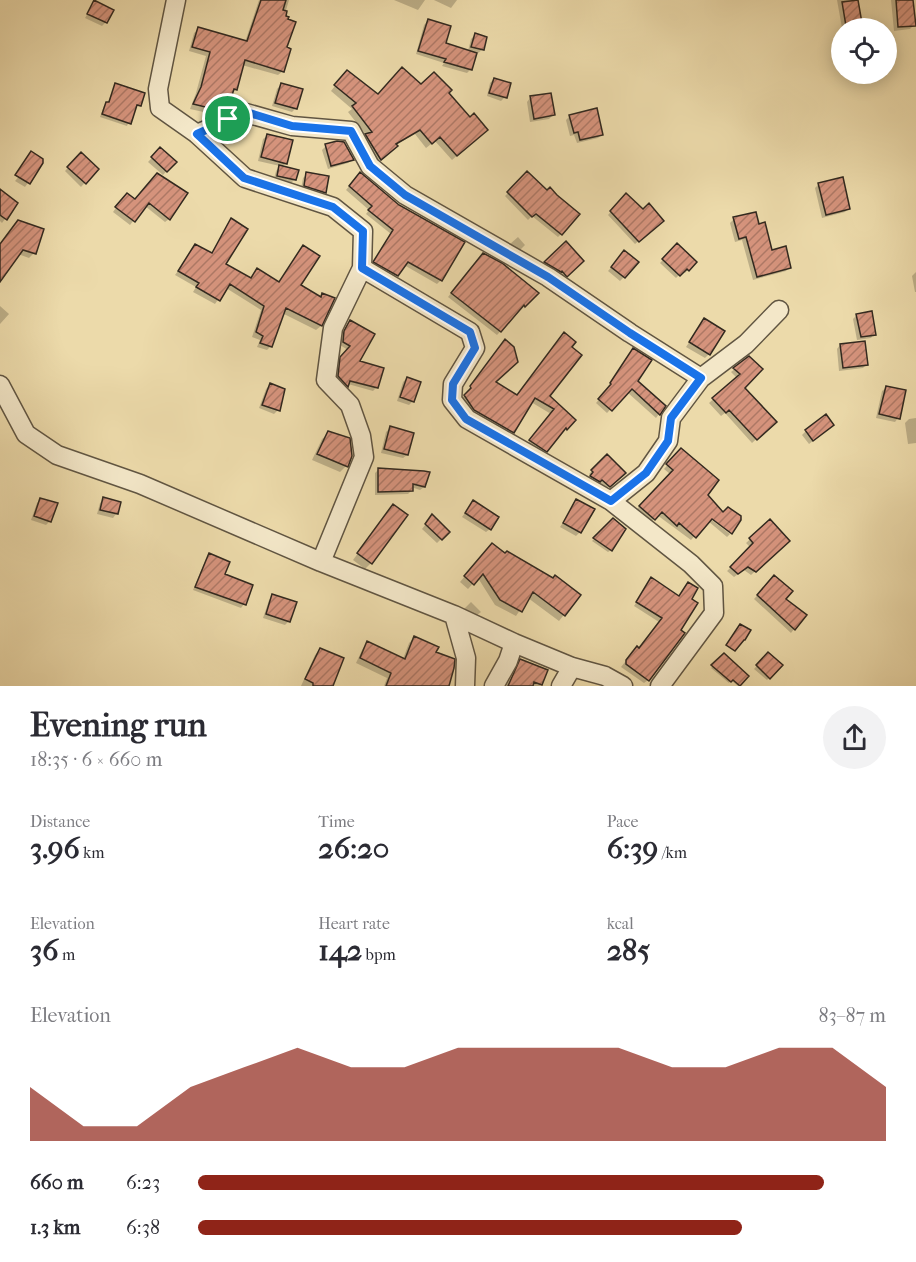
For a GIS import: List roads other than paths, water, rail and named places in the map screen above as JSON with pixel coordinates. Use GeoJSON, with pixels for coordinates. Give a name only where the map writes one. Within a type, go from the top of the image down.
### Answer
{"type":"FeatureCollection","features":[{"type":"Feature","properties":{"kind":"street"},"geometry":{"type":"LineString","coordinates":[[176,0],[158,89],[160,108],[197,134],[244,178],[333,207],[363,231],[362,268],[333,328],[326,380],[350,405],[361,436],[364,457],[321,562]]}},
{"type":"Feature","properties":{"kind":"street"},"geometry":{"type":"LineString","coordinates":[[197,134],[246,112],[292,126],[351,131],[370,166],[405,195],[548,277],[701,378]]}},
{"type":"Feature","properties":{"kind":"street"},"geometry":{"type":"LineString","coordinates":[[362,268],[470,332],[475,348],[453,384],[452,400],[466,419],[611,501],[691,564],[713,586],[714,613],[660,686]]}},
{"type":"Feature","properties":{"kind":"street"},"geometry":{"type":"LineString","coordinates":[[611,501],[646,473],[668,441],[671,418],[701,378],[746,344],[779,310]]}},
{"type":"Feature","properties":{"kind":"street"},"geometry":{"type":"LineString","coordinates":[[0,385],[26,434],[57,455],[140,484],[321,562],[454,615],[514,643],[572,667],[605,676],[623,686]]}},
{"type":"Feature","properties":{"kind":"street"},"geometry":{"type":"LineString","coordinates":[[454,615],[466,658],[465,686]]}},
{"type":"Feature","properties":{"kind":"street"},"geometry":{"type":"LineString","coordinates":[[494,686],[508,661],[514,643]]}},
{"type":"Feature","properties":{"kind":"street"},"geometry":{"type":"LineString","coordinates":[[561,686],[572,667]]}}]}
